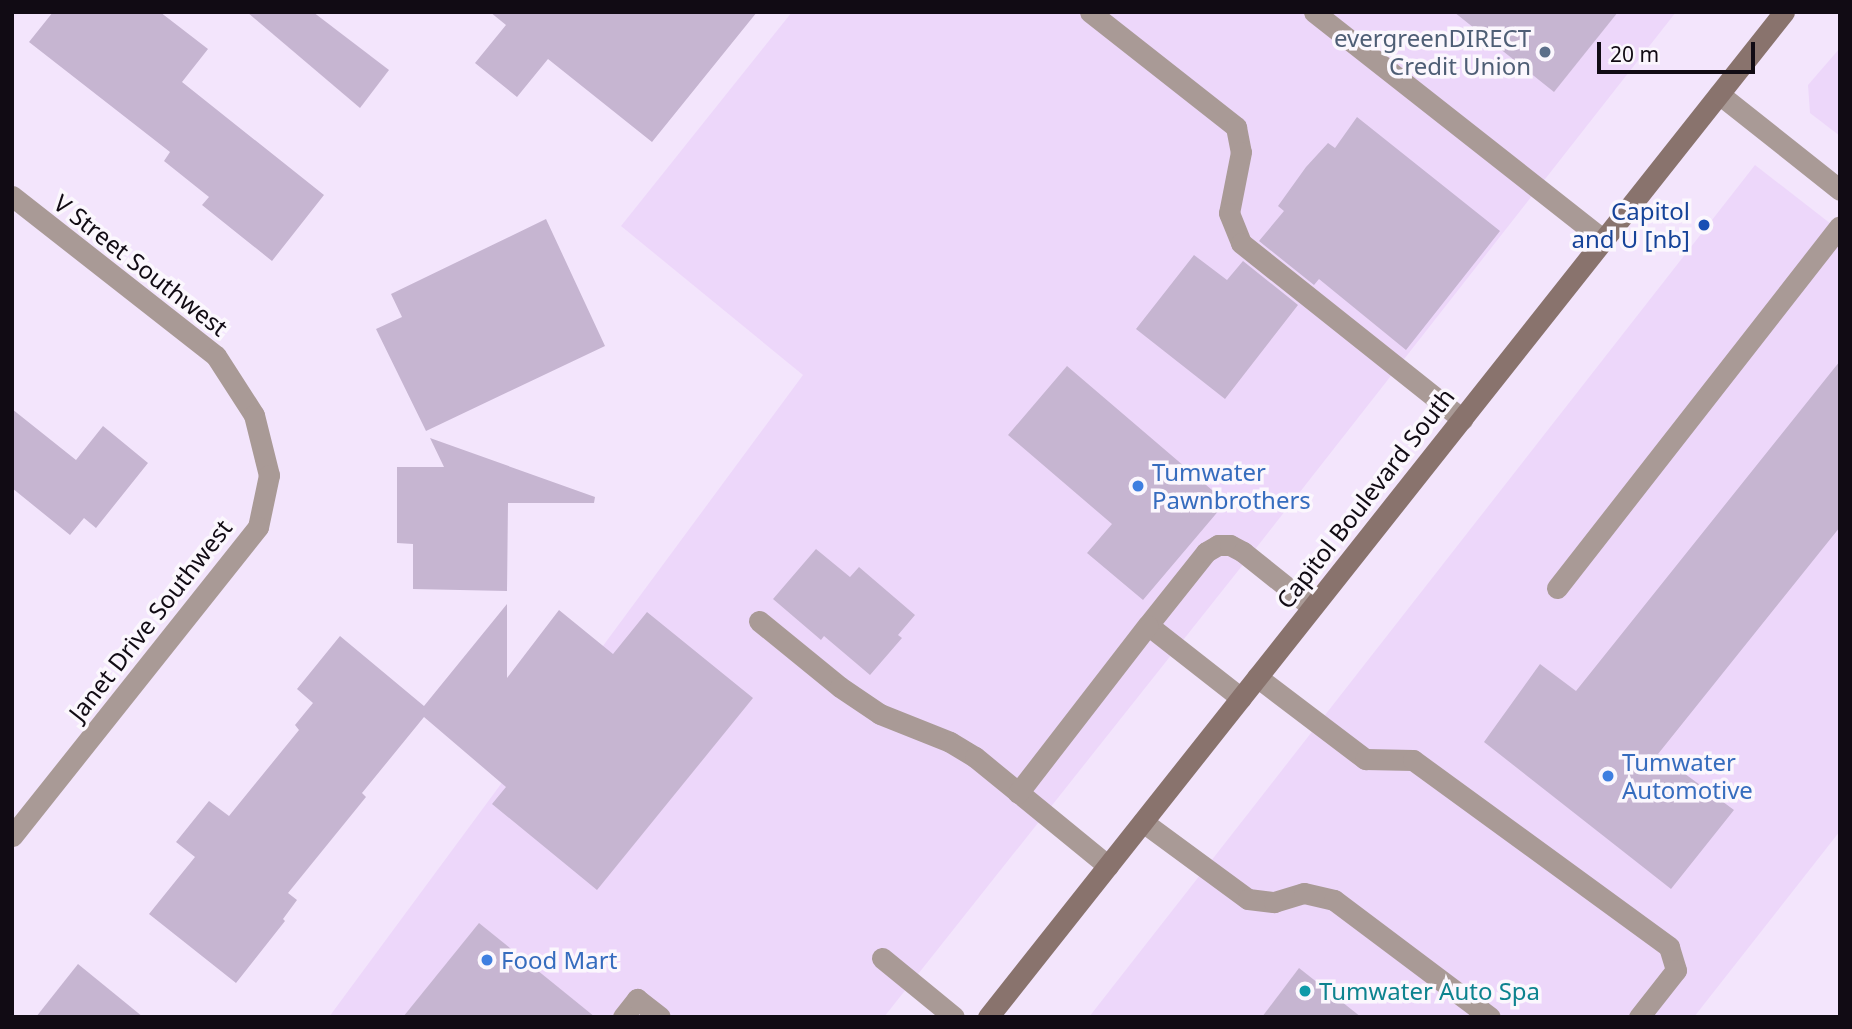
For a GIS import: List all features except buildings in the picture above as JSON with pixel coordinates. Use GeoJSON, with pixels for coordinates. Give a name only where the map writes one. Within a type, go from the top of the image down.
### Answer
{"type":"FeatureCollection","features":[{"type":"Feature","properties":{"kind":"main road","name":"Capitol Boulevard South"},"geometry":{"type":"LineString","coordinates":[[988,1017],[1784,12]]}},
{"type":"Feature","properties":{"kind":"street"},"geometry":{"type":"LineString","coordinates":[[1090,12],[1236,127],[1241,152],[1229,213],[1241,243],[1462,419]]}},
{"type":"Feature","properties":{"kind":"street"},"geometry":{"type":"LineString","coordinates":[[1314,12],[1604,240]]}},
{"type":"Feature","properties":{"kind":"street"},"geometry":{"type":"LineString","coordinates":[[1719,93],[1840,190]]}},
{"type":"Feature","properties":{"kind":"street","name":"V Street Southwest"},"geometry":{"type":"LineString","coordinates":[[12,197],[216,356],[254,415]]}},
{"type":"Feature","properties":{"kind":"street"},"geometry":{"type":"LineString","coordinates":[[1557,588],[1840,226]]}},
{"type":"Feature","properties":{"kind":"street","name":"Janet Drive Southwest"},"geometry":{"type":"LineString","coordinates":[[12,836],[258,527],[269,475],[254,415]]}},
{"type":"Feature","properties":{"kind":"street"},"geometry":{"type":"LineString","coordinates":[[1018,793],[1206,552],[1218,545],[1230,545],[1243,552],[1312,607]]}},
{"type":"Feature","properties":{"kind":"street"},"geometry":{"type":"LineString","coordinates":[[759,621],[840,687],[880,714],[950,742],[975,757],[1108,866]]}},
{"type":"Feature","properties":{"kind":"street"},"geometry":{"type":"LineString","coordinates":[[1148,625],[1241,698]]}},
{"type":"Feature","properties":{"kind":"street"},"geometry":{"type":"LineString","coordinates":[[1257,677],[1365,759],[1413,760],[1669,947],[1676,970],[1639,1017]]}},
{"type":"Feature","properties":{"kind":"street"},"geometry":{"type":"LineString","coordinates":[[1143,821],[1248,899],[1274,901],[1304,893],[1334,900],[1490,1017]]}},
{"type":"Feature","properties":{"kind":"street"},"geometry":{"type":"LineString","coordinates":[[882,958],[954,1017]]}},
{"type":"Feature","properties":{"kind":"street"},"geometry":{"type":"LineString","coordinates":[[623,1017],[637,999],[660,1017]]}},
{"type":"Feature","properties":{"kind":"shaded area"},"geometry":{"type":"Polygon","coordinates":[[[792,12],[1676,12],[884,1017],[329,1017],[803,375],[621,226],[792,12]]]}},
{"type":"Feature","properties":{"kind":"shaded area"},"geometry":{"type":"Polygon","coordinates":[[[1840,48],[1840,136],[1810,113],[1808,85],[1840,48]]]}},
{"type":"Feature","properties":{"kind":"shaded area"},"geometry":{"type":"Polygon","coordinates":[[[1755,165],[1840,231],[1840,831],[1694,1017],[1089,1017],[1755,165]]]}},
{"type":"Feature","properties":{"kind":"place","name":"evergreenDIRECT Credit Union"},"geometry":{"type":"Point","coordinates":[1545,52]}},
{"type":"Feature","properties":{"kind":"place","name":"Capitol and U [nb]"},"geometry":{"type":"Point","coordinates":[1704,225]}},
{"type":"Feature","properties":{"kind":"place","name":"Tumwater Pawnbrothers"},"geometry":{"type":"Point","coordinates":[1138,486]}},
{"type":"Feature","properties":{"kind":"place","name":"Tumwater Automotive"},"geometry":{"type":"Point","coordinates":[1608,776]}},
{"type":"Feature","properties":{"kind":"place","name":"Food Mart"},"geometry":{"type":"Point","coordinates":[487,960]}},
{"type":"Feature","properties":{"kind":"place","name":"Tumwater Auto Spa"},"geometry":{"type":"Point","coordinates":[1305,991]}}]}
